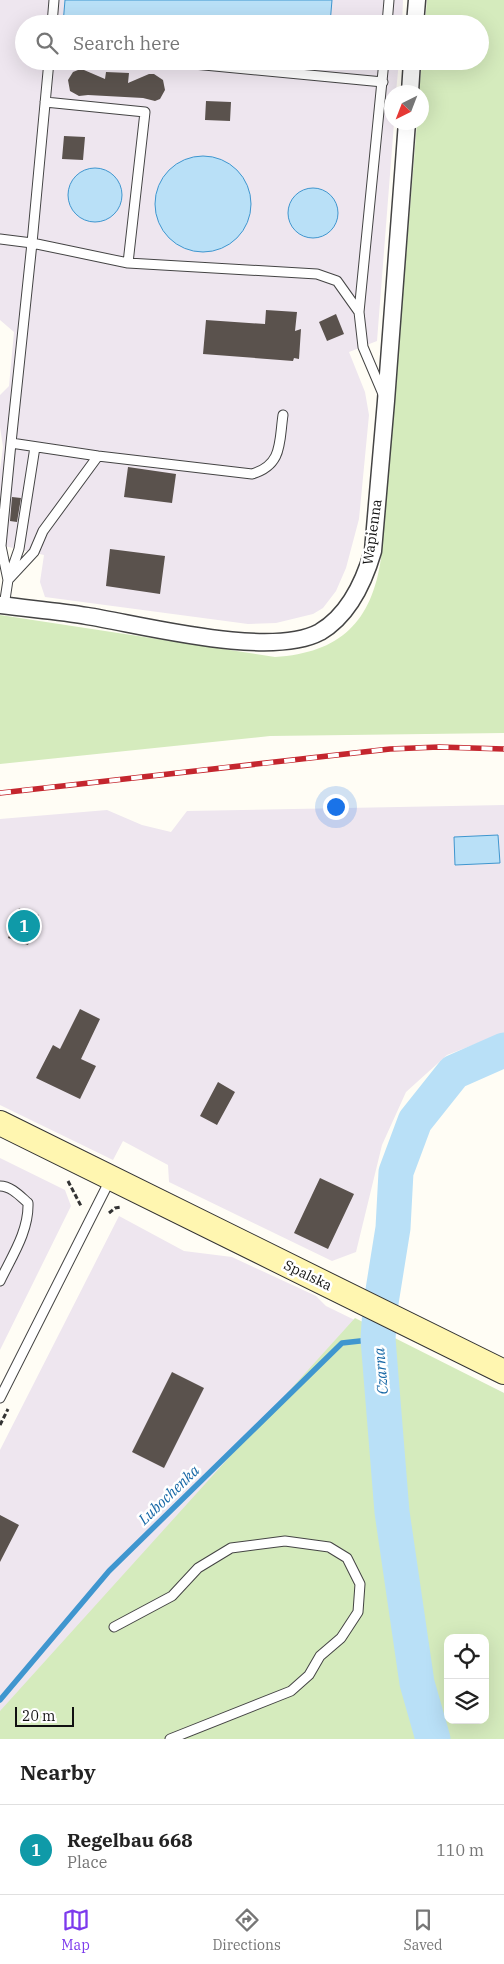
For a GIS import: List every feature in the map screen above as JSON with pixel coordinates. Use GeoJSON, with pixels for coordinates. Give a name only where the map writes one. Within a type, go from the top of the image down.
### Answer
{"type":"FeatureCollection","features":[{"type":"Feature","properties":{"kind":"street"},"geometry":{"type":"LineString","coordinates":[[416,15],[417,0]]}},
{"type":"Feature","properties":{"kind":"street"},"geometry":{"type":"LineString","coordinates":[[410,85],[411,70]]}},
{"type":"Feature","properties":{"kind":"street","name":"Wapienna"},"geometry":{"type":"LineString","coordinates":[[2,605],[85,616],[206,637],[251,642],[276,642],[297,640],[320,632],[348,605],[366,574],[373,551],[406,130]]}},
{"type":"Feature","properties":{"kind":"street","name":"Spalska"},"geometry":{"type":"LineString","coordinates":[[0,1123],[504,1372]]}},
{"type":"Feature","properties":{"kind":"lane"},"geometry":{"type":"LineString","coordinates":[[53,15],[54,0]]}},
{"type":"Feature","properties":{"kind":"lane"},"geometry":{"type":"LineString","coordinates":[[388,15],[389,0]]}},
{"type":"Feature","properties":{"kind":"lane"},"geometry":{"type":"LineString","coordinates":[[8,580],[1,546],[48,70]]}},
{"type":"Feature","properties":{"kind":"lane"},"geometry":{"type":"LineString","coordinates":[[257,70],[383,82]]}},
{"type":"Feature","properties":{"kind":"lane"},"geometry":{"type":"LineString","coordinates":[[384,70],[359,312],[363,347],[386,401]]}},
{"type":"Feature","properties":{"kind":"lane"},"geometry":{"type":"LineString","coordinates":[[46,102],[145,112],[128,263]]}},
{"type":"Feature","properties":{"kind":"lane"},"geometry":{"type":"LineString","coordinates":[[0,239],[32,243],[128,263],[317,274],[337,281],[359,312]]}},
{"type":"Feature","properties":{"kind":"lane"},"geometry":{"type":"LineString","coordinates":[[11,444],[252,474],[262,471],[271,465],[277,456],[283,415]]}},
{"type":"Feature","properties":{"kind":"lane"},"geometry":{"type":"LineString","coordinates":[[2,605],[8,580],[19,549],[35,447]]}},
{"type":"Feature","properties":{"kind":"lane"},"geometry":{"type":"LineString","coordinates":[[8,580],[34,552],[43,531],[98,456]]}},
{"type":"Feature","properties":{"kind":"lane"},"geometry":{"type":"LineString","coordinates":[[0,1398],[111,1178]]}},
{"type":"Feature","properties":{"kind":"lane"},"geometry":{"type":"LineString","coordinates":[[0,1186],[5,1186],[16,1192],[28,1203],[25,1228],[0,1281]]}},
{"type":"Feature","properties":{"kind":"lane"},"geometry":{"type":"LineString","coordinates":[[114,1627],[172,1596],[198,1568],[231,1548],[286,1541],[329,1547],[347,1558],[352,1567],[360,1584],[358,1612],[341,1638],[320,1656],[309,1675],[291,1691],[170,1739]]}},
{"type":"Feature","properties":{"kind":"shaded area"},"geometry":{"type":"Polygon","coordinates":[[[0,0],[403,0],[402,15],[15,15],[15,70],[398,70],[397,85],[384,85],[384,130],[393,130],[377,341],[349,352],[365,392],[369,415],[359,519],[346,568],[336,591],[323,608],[313,614],[276,623],[248,624],[45,597],[40,582],[44,555],[0,545],[0,470],[3,447],[0,427],[0,395],[9,386],[14,332],[0,320],[0,0]]]}},
{"type":"Feature","properties":{"kind":"shaded area"},"geometry":{"type":"Polygon","coordinates":[[[504,805],[504,1033],[447,1055],[406,1092],[382,1145],[356,1252],[332,1261],[169,1182],[168,1165],[123,1141],[113,1160],[0,1105],[0,819],[107,810],[142,825],[171,832],[187,811],[504,805]]]}},
{"type":"Feature","properties":{"kind":"shaded area"},"geometry":{"type":"Polygon","coordinates":[[[0,1158],[65,1190],[71,1206],[0,1350],[0,1158]]]}},
{"type":"Feature","properties":{"kind":"shaded area"},"geometry":{"type":"Polygon","coordinates":[[[119,1216],[184,1251],[232,1257],[316,1296],[326,1306],[504,1393],[504,1739],[0,1739],[0,1450],[119,1216]]]}},
{"type":"Feature","properties":{"kind":"green space"},"geometry":{"type":"Polygon","coordinates":[[[427,0],[504,0],[504,733],[270,736],[0,764],[0,615],[275,657],[318,649],[335,641],[349,630],[361,616],[370,600],[377,580],[381,558],[416,130],[429,130],[429,85],[420,85],[421,70],[489,70],[489,15],[426,15],[427,0]]]}},
{"type":"Feature","properties":{"kind":"green space"},"geometry":{"type":"Polygon","coordinates":[[[355,1318],[504,1393],[504,1739],[0,1739],[0,1711],[355,1318]]]}},
{"type":"Feature","properties":{"kind":"water"},"geometry":{"type":"Polygon","coordinates":[[[65,0],[332,0],[331,15],[64,15],[65,0]]]}},
{"type":"Feature","properties":{"kind":"water"},"geometry":{"type":"Polygon","coordinates":[[[203,156],[221,159],[237,170],[248,186],[251,204],[248,222],[237,238],[221,249],[203,252],[185,249],[169,238],[158,222],[155,204],[158,186],[169,170],[185,159],[203,156]]]}},
{"type":"Feature","properties":{"kind":"water"},"geometry":{"type":"Polygon","coordinates":[[[90,168],[100,168],[110,172],[118,180],[122,195],[118,210],[110,218],[100,222],[90,222],[80,218],[72,210],[68,200],[68,190],[72,180],[80,172],[90,168]]]}},
{"type":"Feature","properties":{"kind":"water"},"geometry":{"type":"Polygon","coordinates":[[[308,188],[318,188],[331,195],[338,208],[338,218],[331,231],[318,238],[308,238],[299,234],[292,227],[288,218],[288,208],[292,199],[299,192],[308,188]]]}},
{"type":"Feature","properties":{"kind":"water"},"geometry":{"type":"Polygon","coordinates":[[[498,835],[500,863],[455,865],[454,837],[498,835]]]}},
{"type":"Feature","properties":{"kind":"building"},"geometry":{"type":"Polygon","coordinates":[[[84,70],[105,79],[106,72],[129,73],[128,83],[149,74],[154,74],[163,80],[165,90],[160,99],[155,101],[143,98],[79,96],[70,91],[68,80],[73,72],[84,70]]]}},
{"type":"Feature","properties":{"kind":"building"},"geometry":{"type":"Polygon","coordinates":[[[206,101],[231,102],[230,121],[205,120],[206,101]]]}},
{"type":"Feature","properties":{"kind":"building"},"geometry":{"type":"Polygon","coordinates":[[[64,136],[85,137],[83,160],[62,159],[64,136]]]}},
{"type":"Feature","properties":{"kind":"building"},"geometry":{"type":"Polygon","coordinates":[[[266,310],[297,312],[295,331],[301,329],[299,359],[294,358],[293,361],[203,354],[206,320],[265,324],[266,310]]]}},
{"type":"Feature","properties":{"kind":"building"},"geometry":{"type":"Polygon","coordinates":[[[336,314],[344,334],[327,341],[319,322],[336,314]]]}},
{"type":"Feature","properties":{"kind":"building"},"geometry":{"type":"Polygon","coordinates":[[[128,467],[176,474],[172,503],[124,497],[128,467]]]}},
{"type":"Feature","properties":{"kind":"building"},"geometry":{"type":"Polygon","coordinates":[[[12,497],[21,498],[17,522],[10,521],[12,497]]]}},
{"type":"Feature","properties":{"kind":"building"},"geometry":{"type":"Polygon","coordinates":[[[110,549],[165,556],[160,594],[106,586],[110,549]]]}},
{"type":"Feature","properties":{"kind":"building"},"geometry":{"type":"Polygon","coordinates":[[[19,908],[39,915],[28,945],[8,938],[19,908]]]}},
{"type":"Feature","properties":{"kind":"building"},"geometry":{"type":"Polygon","coordinates":[[[80,1009],[100,1019],[81,1059],[96,1066],[80,1099],[36,1078],[53,1045],[60,1049],[80,1009]]]}},
{"type":"Feature","properties":{"kind":"building"},"geometry":{"type":"Polygon","coordinates":[[[218,1082],[235,1092],[217,1125],[200,1116],[218,1082]]]}},
{"type":"Feature","properties":{"kind":"building"},"geometry":{"type":"Polygon","coordinates":[[[320,1178],[354,1194],[328,1249],[294,1233],[320,1178]]]}},
{"type":"Feature","properties":{"kind":"building"},"geometry":{"type":"Polygon","coordinates":[[[172,1372],[204,1388],[164,1468],[132,1452],[172,1372]]]}},
{"type":"Feature","properties":{"kind":"building"},"geometry":{"type":"Polygon","coordinates":[[[0,1515],[19,1525],[0,1562],[0,1515]]]}},
{"type":"Feature","properties":{"kind":"waterway","name":"Czarna"},"geometry":{"type":"LineString","coordinates":[[433,1739],[417,1683],[392,1512],[378,1339],[380,1309],[393,1228],[396,1172],[415,1121],[454,1072],[504,1050]]}},
{"type":"Feature","properties":{"kind":"waterway","name":"Lubochenka"},"geometry":{"type":"LineString","coordinates":[[0,1700],[109,1571],[342,1343],[378,1339]]}},
{"type":"Feature","properties":{"kind":"railway"},"geometry":{"type":"LineString","coordinates":[[0,793],[390,749],[439,747],[504,749]]}},
{"type":"Feature","properties":{"kind":"place","name":"Regelbau 668"},"geometry":{"type":"Point","coordinates":[24,926]}}]}
